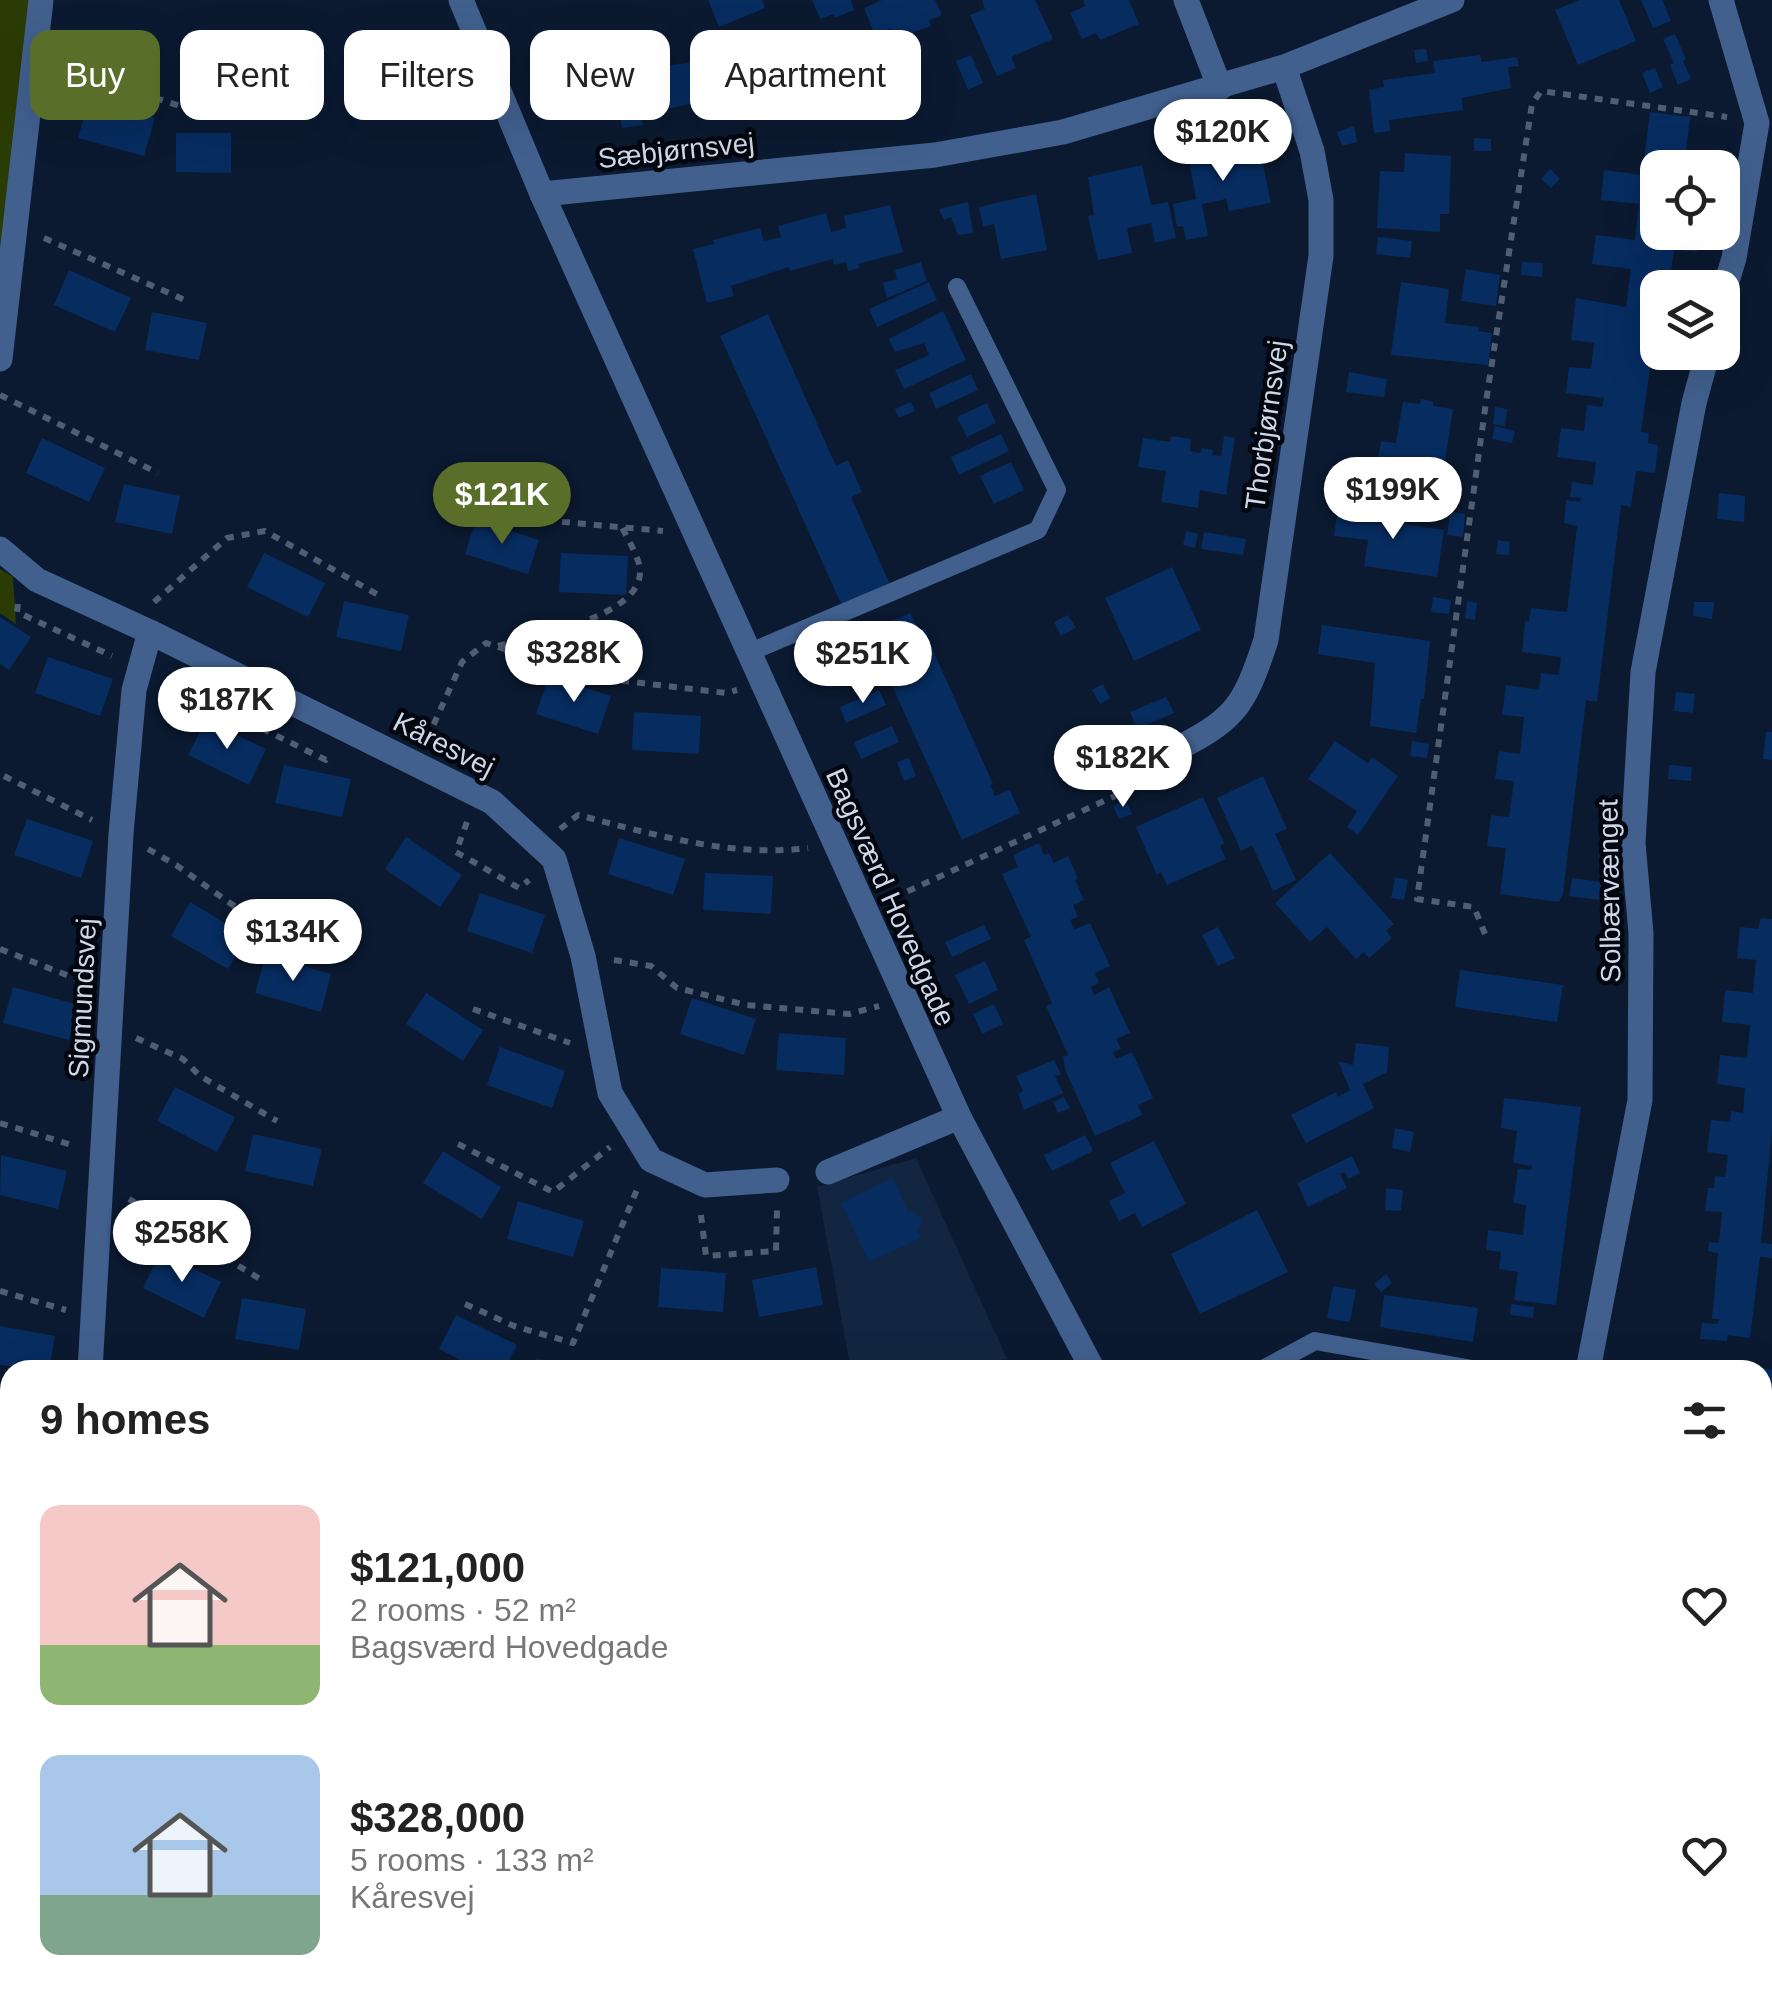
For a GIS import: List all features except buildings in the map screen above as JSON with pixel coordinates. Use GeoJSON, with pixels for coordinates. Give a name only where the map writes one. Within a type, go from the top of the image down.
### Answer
{"type":"FeatureCollection","features":[{"type":"Feature","properties":{"kind":"street"},"geometry":{"type":"LineString","coordinates":[[37,30],[41,0]]}},
{"type":"Feature","properties":{"kind":"street","name":"Bagsværd Hovedgade"},"geometry":{"type":"LineString","coordinates":[[460,0],[542,194],[959,1117],[1088,1360]]}},
{"type":"Feature","properties":{"kind":"street"},"geometry":{"type":"LineString","coordinates":[[1186,0],[1220,88]]}},
{"type":"Feature","properties":{"kind":"street","name":"Sæbjørnsvej"},"geometry":{"type":"LineString","coordinates":[[542,194],[936,156],[1063,132],[1284,67],[1452,0]]}},
{"type":"Feature","properties":{"kind":"street"},"geometry":{"type":"LineString","coordinates":[[1721,0],[1757,123],[1730,270]]}},
{"type":"Feature","properties":{"kind":"street","name":"Thorbjørnsvej"},"geometry":{"type":"LineString","coordinates":[[1169,754],[1212,731],[1235,713],[1252,685],[1266,640],[1321,256],[1322,200],[1312,151],[1284,67]]}},
{"type":"Feature","properties":{"kind":"street"},"geometry":{"type":"LineString","coordinates":[[0,359],[30,93]]}},
{"type":"Feature","properties":{"kind":"street","name":"Solbærvænget"},"geometry":{"type":"LineString","coordinates":[[1590,1360],[1640,1100],[1641,933],[1633,843],[1643,672],[1703,370]]}},
{"type":"Feature","properties":{"kind":"street","name":"Kåresvej"},"geometry":{"type":"LineString","coordinates":[[0,549],[38,580],[492,802],[546,852]]}},
{"type":"Feature","properties":{"kind":"street","name":"Sigmundsvej"},"geometry":{"type":"LineString","coordinates":[[91,1360],[121,834],[141,628]]}},
{"type":"Feature","properties":{"kind":"street"},"geometry":{"type":"LineString","coordinates":[[546,852],[583,956],[610,1093],[651,1160],[704,1185],[778,1180]]}},
{"type":"Feature","properties":{"kind":"street"},"geometry":{"type":"LineString","coordinates":[[828,1172],[959,1117]]}},
{"type":"Feature","properties":{"kind":"lane"},"geometry":{"type":"LineString","coordinates":[[748,653],[1038,530],[1057,490],[957,287]]}},
{"type":"Feature","properties":{"kind":"lane"},"geometry":{"type":"LineString","coordinates":[[1279,1360],[1315,1340],[1424,1360]]}},
{"type":"Feature","properties":{"kind":"path"},"geometry":{"type":"LineString","coordinates":[[1485,934],[1474,908],[1417,899],[1532,104],[1541,91],[1757,123]]}},
{"type":"Feature","properties":{"kind":"path"},"geometry":{"type":"LineString","coordinates":[[15,226],[187,301]]}},
{"type":"Feature","properties":{"kind":"path"},"geometry":{"type":"LineString","coordinates":[[0,395],[158,473]]}},
{"type":"Feature","properties":{"kind":"path"},"geometry":{"type":"LineString","coordinates":[[530,519],[695,534]]}},
{"type":"Feature","properties":{"kind":"path"},"geometry":{"type":"LineString","coordinates":[[496,647],[606,613],[628,601],[638,584],[640,568],[622,527]]}},
{"type":"Feature","properties":{"kind":"path"},"geometry":{"type":"LineString","coordinates":[[141,628],[227,538],[265,532],[380,596]]}},
{"type":"Feature","properties":{"kind":"path"},"geometry":{"type":"LineString","coordinates":[[416,763],[462,662],[486,644],[590,677],[726,693],[762,685]]}},
{"type":"Feature","properties":{"kind":"path"},"geometry":{"type":"LineString","coordinates":[[865,912],[1158,776],[1169,754]]}},
{"type":"Feature","properties":{"kind":"path"},"geometry":{"type":"LineString","coordinates":[[4,776],[176,865],[301,953]]}},
{"type":"Feature","properties":{"kind":"path"},"geometry":{"type":"LineString","coordinates":[[470,791],[467,824],[456,852],[518,888],[578,815],[656,836],[774,852],[834,844]]}},
{"type":"Feature","properties":{"kind":"path"},"geometry":{"type":"LineString","coordinates":[[0,948],[78,980],[112,987]]}},
{"type":"Feature","properties":{"kind":"path"},"geometry":{"type":"LineString","coordinates":[[583,956],[651,966],[677,988],[746,1006],[849,1014],[905,999]]}},
{"type":"Feature","properties":{"kind":"path"},"geometry":{"type":"LineString","coordinates":[[472,1009],[602,1054]]}},
{"type":"Feature","properties":{"kind":"path"},"geometry":{"type":"LineString","coordinates":[[110,1026],[183,1059],[200,1076],[277,1121]]}},
{"type":"Feature","properties":{"kind":"path"},"geometry":{"type":"LineString","coordinates":[[0,1123],[104,1155]]}},
{"type":"Feature","properties":{"kind":"path"},"geometry":{"type":"LineString","coordinates":[[458,1144],[554,1192],[631,1130]]}},
{"type":"Feature","properties":{"kind":"path"},"geometry":{"type":"LineString","coordinates":[[465,1304],[514,1326],[574,1342],[651,1160]]}},
{"type":"Feature","properties":{"kind":"path"},"geometry":{"type":"LineString","coordinates":[[698,1182],[706,1256],[776,1252],[778,1180]]}},
{"type":"Feature","properties":{"kind":"path"},"geometry":{"type":"LineString","coordinates":[[100,1192],[123,1196],[260,1279]]}},
{"type":"Feature","properties":{"kind":"path"},"geometry":{"type":"LineString","coordinates":[[0,1291],[50,1307],[93,1314]]}},
{"type":"Feature","properties":{"kind":"shaded area"},"geometry":{"type":"Polygon","coordinates":[[[916,1158],[1007,1359],[849,1360],[817,1187],[916,1158]]]}},
{"type":"Feature","properties":{"kind":"green space"},"geometry":{"type":"Polygon","coordinates":[[[0,0],[30,0],[0,294],[0,0]]]}},
{"type":"Feature","properties":{"kind":"green space"},"geometry":{"type":"Polygon","coordinates":[[[0,569],[13,577],[16,624],[0,613],[0,569]]]}}]}
